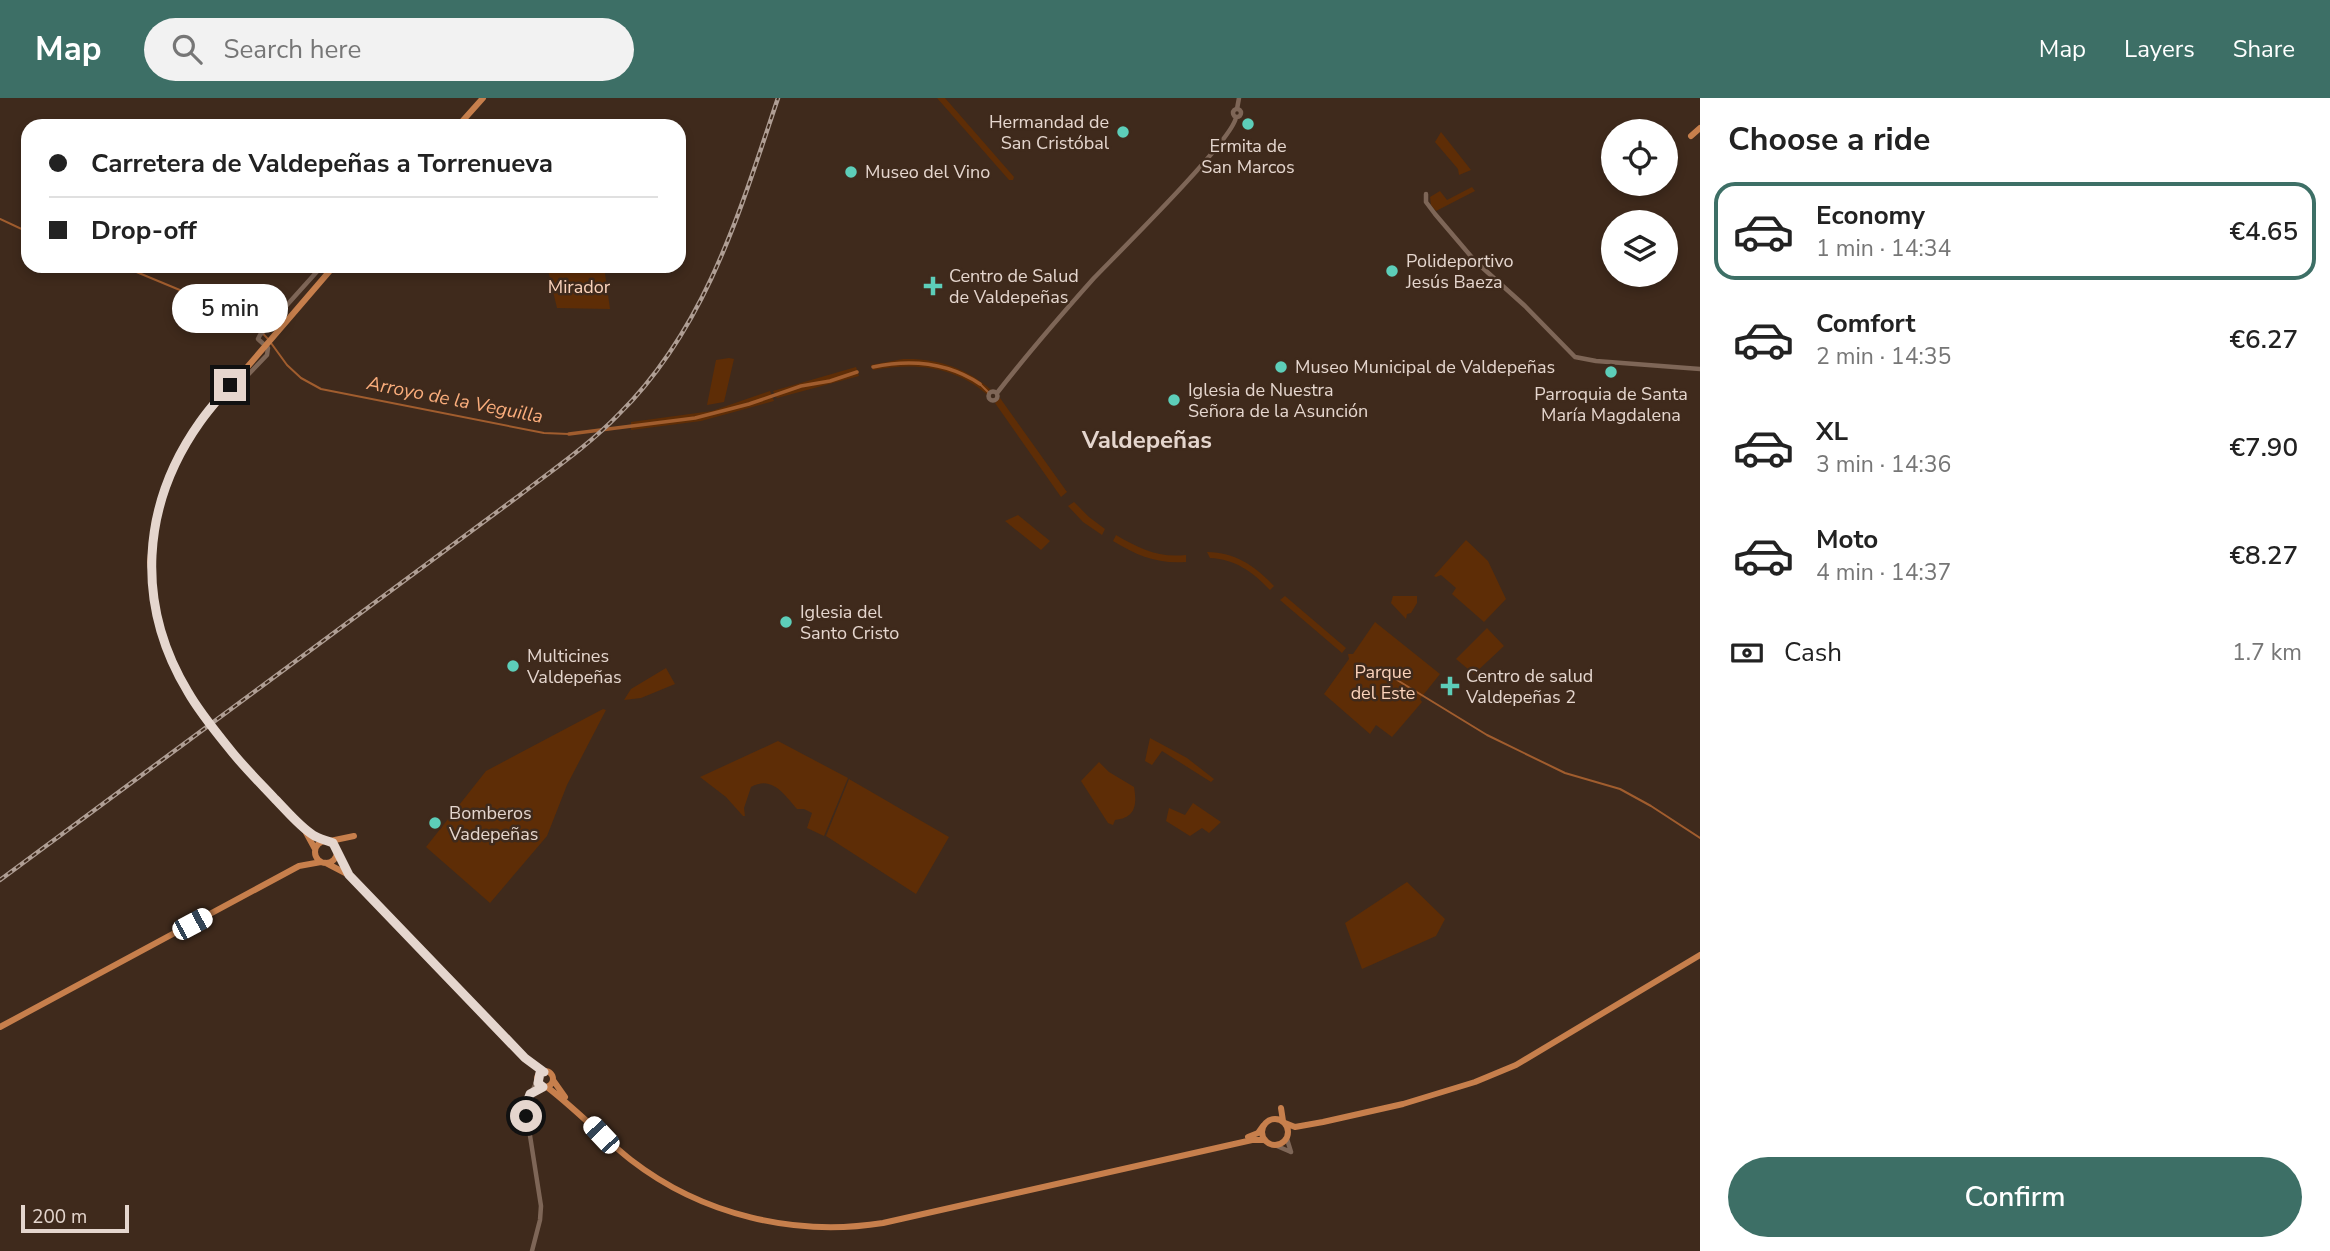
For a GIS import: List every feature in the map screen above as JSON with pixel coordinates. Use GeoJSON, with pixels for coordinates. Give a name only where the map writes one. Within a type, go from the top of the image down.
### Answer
{"type":"FeatureCollection","features":[{"type":"Feature","properties":{"kind":"main road"},"geometry":{"type":"LineString","coordinates":[[464,119],[483,98]]}},
{"type":"Feature","properties":{"kind":"main road"},"geometry":{"type":"LineString","coordinates":[[1700,128],[1691,136],[1700,135]]}},
{"type":"Feature","properties":{"kind":"main road"},"geometry":{"type":"LineString","coordinates":[[328,273],[200,422],[172,469],[155,521],[150,562],[157,615],[166,647],[202,715],[240,761],[303,827],[315,849],[316,857],[349,875]]}},
{"type":"Feature","properties":{"kind":"main road"},"geometry":{"type":"LineString","coordinates":[[303,827],[328,841],[349,875],[525,1058],[551,1074],[570,1104]]}},
{"type":"Feature","properties":{"kind":"main road"},"geometry":{"type":"LineString","coordinates":[[0,1027],[299,866],[319,843],[354,836],[337,852],[333,860],[299,866]]}},
{"type":"Feature","properties":{"kind":"main road"},"geometry":{"type":"LineString","coordinates":[[1178,1156],[1254,1136],[1268,1121],[1281,1121],[1295,1127],[1323,1122],[1415,1101],[1475,1082],[1516,1065],[1700,955]]}},
{"type":"Feature","properties":{"kind":"main road"},"geometry":{"type":"LineString","coordinates":[[525,1058],[545,1087],[570,1104],[629,1159],[680,1191],[738,1214],[799,1226],[835,1227],[883,1223],[1178,1156],[1252,1140],[1265,1140]]}},
{"type":"Feature","properties":{"kind":"main road"},"geometry":{"type":"LineString","coordinates":[[537,1079],[544,1072]]}},
{"type":"Feature","properties":{"kind":"main road"},"geometry":{"type":"LineString","coordinates":[[545,1087],[553,1080]]}},
{"type":"Feature","properties":{"kind":"main road"},"geometry":{"type":"LineString","coordinates":[[1281,1121],[1288,1138]]}},
{"type":"Feature","properties":{"kind":"main road"},"geometry":{"type":"LineString","coordinates":[[1263,1126],[1262,1134],[1265,1140],[1270,1145],[1278,1146],[1295,1131],[1323,1122]]}},
{"type":"Feature","properties":{"kind":"street"},"geometry":{"type":"LineString","coordinates":[[997,393],[1093,279],[1196,170],[1235,122],[1233,113],[1240,98]]}},
{"type":"Feature","properties":{"kind":"street"},"geometry":{"type":"LineString","coordinates":[[1426,194],[1426,202],[1470,255],[1575,357],[1700,369]]}},
{"type":"Feature","properties":{"kind":"street"},"geometry":{"type":"LineString","coordinates":[[243,380],[268,355],[268,348],[258,338],[260,335],[316,273]]}},
{"type":"Feature","properties":{"kind":"street"},"geometry":{"type":"LineString","coordinates":[[532,1251],[541,1210],[526,1105],[537,1079]]}},
{"type":"Feature","properties":{"kind":"street"},"geometry":{"type":"LineString","coordinates":[[532,1092],[545,1087]]}},
{"type":"Feature","properties":{"kind":"street"},"geometry":{"type":"LineString","coordinates":[[1278,1146],[1291,1153],[1288,1138]]}},
{"type":"Feature","properties":{"kind":"green space"},"geometry":{"type":"Polygon","coordinates":[[[937,98],[945,98],[1014,177],[1013,180],[1009,180],[937,98]]]}},
{"type":"Feature","properties":{"kind":"green space"},"geometry":{"type":"Polygon","coordinates":[[[1441,132],[1471,170],[1459,175],[1458,169],[1435,142],[1441,132]]]}},
{"type":"Feature","properties":{"kind":"green space"},"geometry":{"type":"Polygon","coordinates":[[[1472,187],[1475,191],[1436,211],[1431,205],[1430,197],[1440,191],[1447,200],[1472,187]]]}},
{"type":"Feature","properties":{"kind":"green space","name":"Mirador"},"geometry":{"type":"Polygon","coordinates":[[[549,273],[605,273],[610,309],[557,308],[549,273]]]}},
{"type":"Feature","properties":{"kind":"green space"},"geometry":{"type":"Polygon","coordinates":[[[734,359],[724,402],[707,405],[716,360],[734,359]]]}},
{"type":"Feature","properties":{"kind":"green space"},"geometry":{"type":"Polygon","coordinates":[[[903,359],[927,360],[951,366],[973,376],[992,391],[988,395],[975,385],[948,372],[904,366],[873,370],[871,365],[903,359]]]}},
{"type":"Feature","properties":{"kind":"green space"},"geometry":{"type":"Polygon","coordinates":[[[856,367],[859,376],[777,398],[773,391],[856,367]]]}},
{"type":"Feature","properties":{"kind":"green space"},"geometry":{"type":"Polygon","coordinates":[[[770,391],[774,401],[701,421],[631,430],[631,422],[712,411],[770,391]]]}},
{"type":"Feature","properties":{"kind":"green space"},"geometry":{"type":"Polygon","coordinates":[[[1000,398],[1067,492],[1061,497],[995,403],[1000,398]]]}},
{"type":"Feature","properties":{"kind":"green space"},"geometry":{"type":"Polygon","coordinates":[[[1074,502],[1105,529],[1102,535],[1083,522],[1068,506],[1074,502]]]}},
{"type":"Feature","properties":{"kind":"green space"},"geometry":{"type":"Polygon","coordinates":[[[1018,515],[1050,541],[1041,550],[1005,521],[1018,515]]]}},
{"type":"Feature","properties":{"kind":"green space"},"geometry":{"type":"Polygon","coordinates":[[[1116,535],[1149,551],[1186,555],[1186,562],[1166,562],[1139,555],[1113,541],[1116,535]]]}},
{"type":"Feature","properties":{"kind":"green space"},"geometry":{"type":"Polygon","coordinates":[[[1466,540],[1488,561],[1506,599],[1484,622],[1452,594],[1456,588],[1441,575],[1434,576],[1466,540]]]}},
{"type":"Feature","properties":{"kind":"green space"},"geometry":{"type":"Polygon","coordinates":[[[1207,552],[1244,561],[1274,586],[1270,590],[1243,568],[1228,561],[1210,558],[1207,552]]]}},
{"type":"Feature","properties":{"kind":"green space"},"geometry":{"type":"Polygon","coordinates":[[[1285,596],[1346,648],[1342,653],[1280,600],[1285,596]]]}},
{"type":"Feature","properties":{"kind":"green space"},"geometry":{"type":"Polygon","coordinates":[[[1393,596],[1417,596],[1417,603],[1406,619],[1391,603],[1393,596]]]}},
{"type":"Feature","properties":{"kind":"green space","name":"Parque del Este"},"geometry":{"type":"Polygon","coordinates":[[[1375,622],[1440,674],[1420,699],[1422,702],[1392,737],[1376,725],[1370,734],[1324,694],[1349,659],[1348,654],[1353,654],[1375,622]]]}},
{"type":"Feature","properties":{"kind":"green space"},"geometry":{"type":"Polygon","coordinates":[[[1487,628],[1504,646],[1474,674],[1456,659],[1487,628]]]}},
{"type":"Feature","properties":{"kind":"green space"},"geometry":{"type":"Polygon","coordinates":[[[666,668],[675,684],[641,698],[624,700],[631,689],[666,668]]]}},
{"type":"Feature","properties":{"kind":"green space"},"geometry":{"type":"Polygon","coordinates":[[[603,709],[606,710],[567,785],[547,836],[490,903],[426,847],[486,771],[603,709]]]}},
{"type":"Feature","properties":{"kind":"green space"},"geometry":{"type":"Polygon","coordinates":[[[1150,738],[1187,758],[1214,779],[1211,782],[1162,751],[1152,765],[1145,761],[1150,738]]]}},
{"type":"Feature","properties":{"kind":"green space"},"geometry":{"type":"Polygon","coordinates":[[[778,741],[848,778],[824,836],[807,828],[812,813],[797,809],[782,792],[771,785],[765,783],[751,787],[743,816],[726,797],[700,777],[778,741]]]}},
{"type":"Feature","properties":{"kind":"green space"},"geometry":{"type":"Polygon","coordinates":[[[1099,762],[1109,772],[1134,787],[1134,809],[1122,819],[1115,820],[1113,825],[1108,823],[1081,781],[1099,762]]]}},
{"type":"Feature","properties":{"kind":"green space"},"geometry":{"type":"Polygon","coordinates":[[[849,779],[949,837],[916,894],[826,836],[849,779]]]}},
{"type":"Feature","properties":{"kind":"green space"},"geometry":{"type":"Polygon","coordinates":[[[1193,803],[1221,822],[1209,833],[1202,828],[1190,836],[1166,821],[1169,808],[1185,815],[1193,803]]]}},
{"type":"Feature","properties":{"kind":"green space"},"geometry":{"type":"Polygon","coordinates":[[[1407,882],[1445,919],[1436,936],[1362,969],[1345,923],[1407,882]]]}},
{"type":"Feature","properties":{"kind":"waterway","name":"Arroyo de la Veguilla"},"geometry":{"type":"LineString","coordinates":[[0,219],[21,229]]}},
{"type":"Feature","properties":{"kind":"waterway","name":"Arroyo de la Veguilla"},"geometry":{"type":"LineString","coordinates":[[139,273],[240,315],[252,322],[268,339]]}},
{"type":"Feature","properties":{"kind":"waterway","name":"Arroyo de la Veguilla"},"geometry":{"type":"LineString","coordinates":[[271,343],[287,365],[301,378],[321,389],[544,433],[569,434]]}},
{"type":"Feature","properties":{"kind":"waterway","name":"Arroyo de la Veguilla"},"geometry":{"type":"LineString","coordinates":[[873,367],[901,363],[928,364],[955,371],[980,384]]}},
{"type":"Feature","properties":{"kind":"waterway","name":"Arroyo de la Veguilla"},"geometry":{"type":"LineString","coordinates":[[569,434],[695,418],[857,372]]}},
{"type":"Feature","properties":{"kind":"waterway","name":"Arroyo de la Veguilla"},"geometry":{"type":"LineString","coordinates":[[980,384],[989,393]]}},
{"type":"Feature","properties":{"kind":"waterway","name":"Arroyo de la Veguilla"},"geometry":{"type":"LineString","coordinates":[[1384,672],[1487,735],[1565,773],[1620,789],[1700,838]]}},
{"type":"Feature","properties":{"kind":"railway"},"geometry":{"type":"LineString","coordinates":[[0,880],[546,476],[619,414],[649,380],[698,306],[734,225],[778,98]]}},
{"type":"Feature","properties":{"kind":"place","name":"Ermita de San Marcos"},"geometry":{"type":"Point","coordinates":[1248,124]}},
{"type":"Feature","properties":{"kind":"place","name":"Hermandad de San Cristóbal"},"geometry":{"type":"Point","coordinates":[1123,132]}},
{"type":"Feature","properties":{"kind":"place","name":"Museo del Vino"},"geometry":{"type":"Point","coordinates":[851,172]}},
{"type":"Feature","properties":{"kind":"place","name":"Polideportivo Jesús Baeza"},"geometry":{"type":"Point","coordinates":[1392,271]}},
{"type":"Feature","properties":{"kind":"place","name":"Centro de Salud de Valdepeñas"},"geometry":{"type":"Point","coordinates":[933,286]}},
{"type":"Feature","properties":{"kind":"place","name":"Museo Municipal de Valdepeñas"},"geometry":{"type":"Point","coordinates":[1281,367]}},
{"type":"Feature","properties":{"kind":"place","name":"Parroquia de Santa María Magdalena"},"geometry":{"type":"Point","coordinates":[1611,372]}},
{"type":"Feature","properties":{"kind":"place","name":"Iglesia de Nuestra Señora de la Asunción"},"geometry":{"type":"Point","coordinates":[1174,400]}},
{"type":"Feature","properties":{"kind":"place","name":"Iglesia del Santo Cristo"},"geometry":{"type":"Point","coordinates":[786,622]}},
{"type":"Feature","properties":{"kind":"place","name":"Multicines Valdepeñas"},"geometry":{"type":"Point","coordinates":[513,666]}},
{"type":"Feature","properties":{"kind":"place","name":"Centro de salud Valdepeñas 2"},"geometry":{"type":"Point","coordinates":[1450,686]}},
{"type":"Feature","properties":{"kind":"place","name":"Bomberos Vadepeñas"},"geometry":{"type":"Point","coordinates":[435,823]}},
{"type":"Feature","properties":{"kind":"district","name":"Valdepeñas"},"geometry":{"type":"Point","coordinates":[1147,440]}},
{"type":"Feature","properties":{"kind":"route"},"geometry":{"type":"LineString","coordinates":[[230,385],[200,422],[172,469],[155,521],[150,562],[157,615],[166,647],[202,715],[240,761],[303,827],[316,837],[333,843],[349,875],[525,1058],[544,1072],[538,1075],[537,1079],[543,1087],[530,1094],[526,1116]]}}]}
